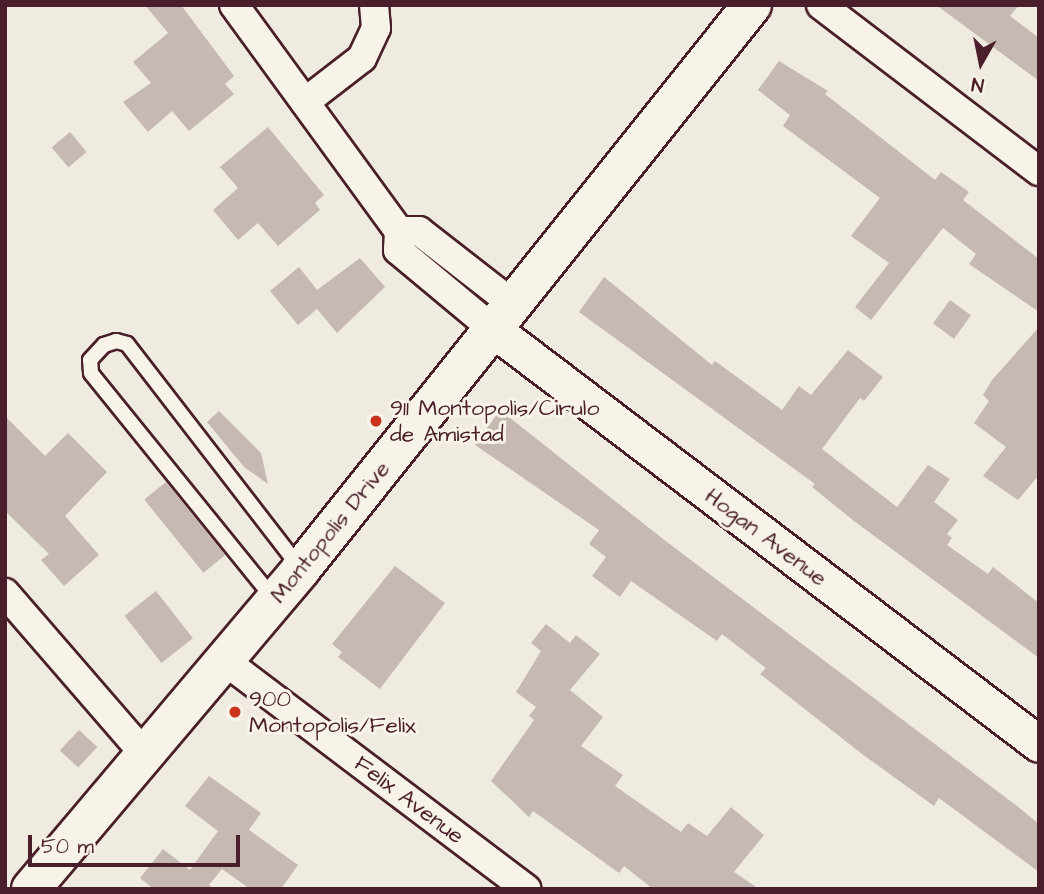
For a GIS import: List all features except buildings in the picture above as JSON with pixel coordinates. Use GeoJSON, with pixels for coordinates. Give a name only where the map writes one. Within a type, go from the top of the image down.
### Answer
{"type":"FeatureCollection","features":[{"type":"Feature","properties":{"kind":"main road","name":"Montopolis Drive"},"geometry":{"type":"LineString","coordinates":[[31,889],[146,756],[301,569],[752,5]]}},
{"type":"Feature","properties":{"kind":"street"},"geometry":{"type":"LineString","coordinates":[[234,5],[399,231],[398,250],[504,317]]}},
{"type":"Feature","properties":{"kind":"street"},"geometry":{"type":"LineString","coordinates":[[305,103],[362,58],[376,29],[374,5]]}},
{"type":"Feature","properties":{"kind":"street"},"geometry":{"type":"LineString","coordinates":[[821,5],[1039,171]]}},
{"type":"Feature","properties":{"kind":"street","name":"Hogan Avenue"},"geometry":{"type":"LineString","coordinates":[[504,317],[1039,744]]}},
{"type":"Feature","properties":{"kind":"street"},"geometry":{"type":"LineString","coordinates":[[5,593],[146,756]]}},
{"type":"Feature","properties":{"kind":"street","name":"Felix Avenue"},"geometry":{"type":"LineString","coordinates":[[225,661],[526,889]]}},
{"type":"Feature","properties":{"kind":"lane"},"geometry":{"type":"LineString","coordinates":[[274,600],[91,373],[90,360],[104,345],[116,341],[127,344],[301,569]]}},
{"type":"Feature","properties":{"kind":"place","name":"911 Montopolis/Cirulo de Amistad"},"geometry":{"type":"Point","coordinates":[376,421]}},
{"type":"Feature","properties":{"kind":"place","name":"900 Montopolis/Felix"},"geometry":{"type":"Point","coordinates":[235,712]}}]}
